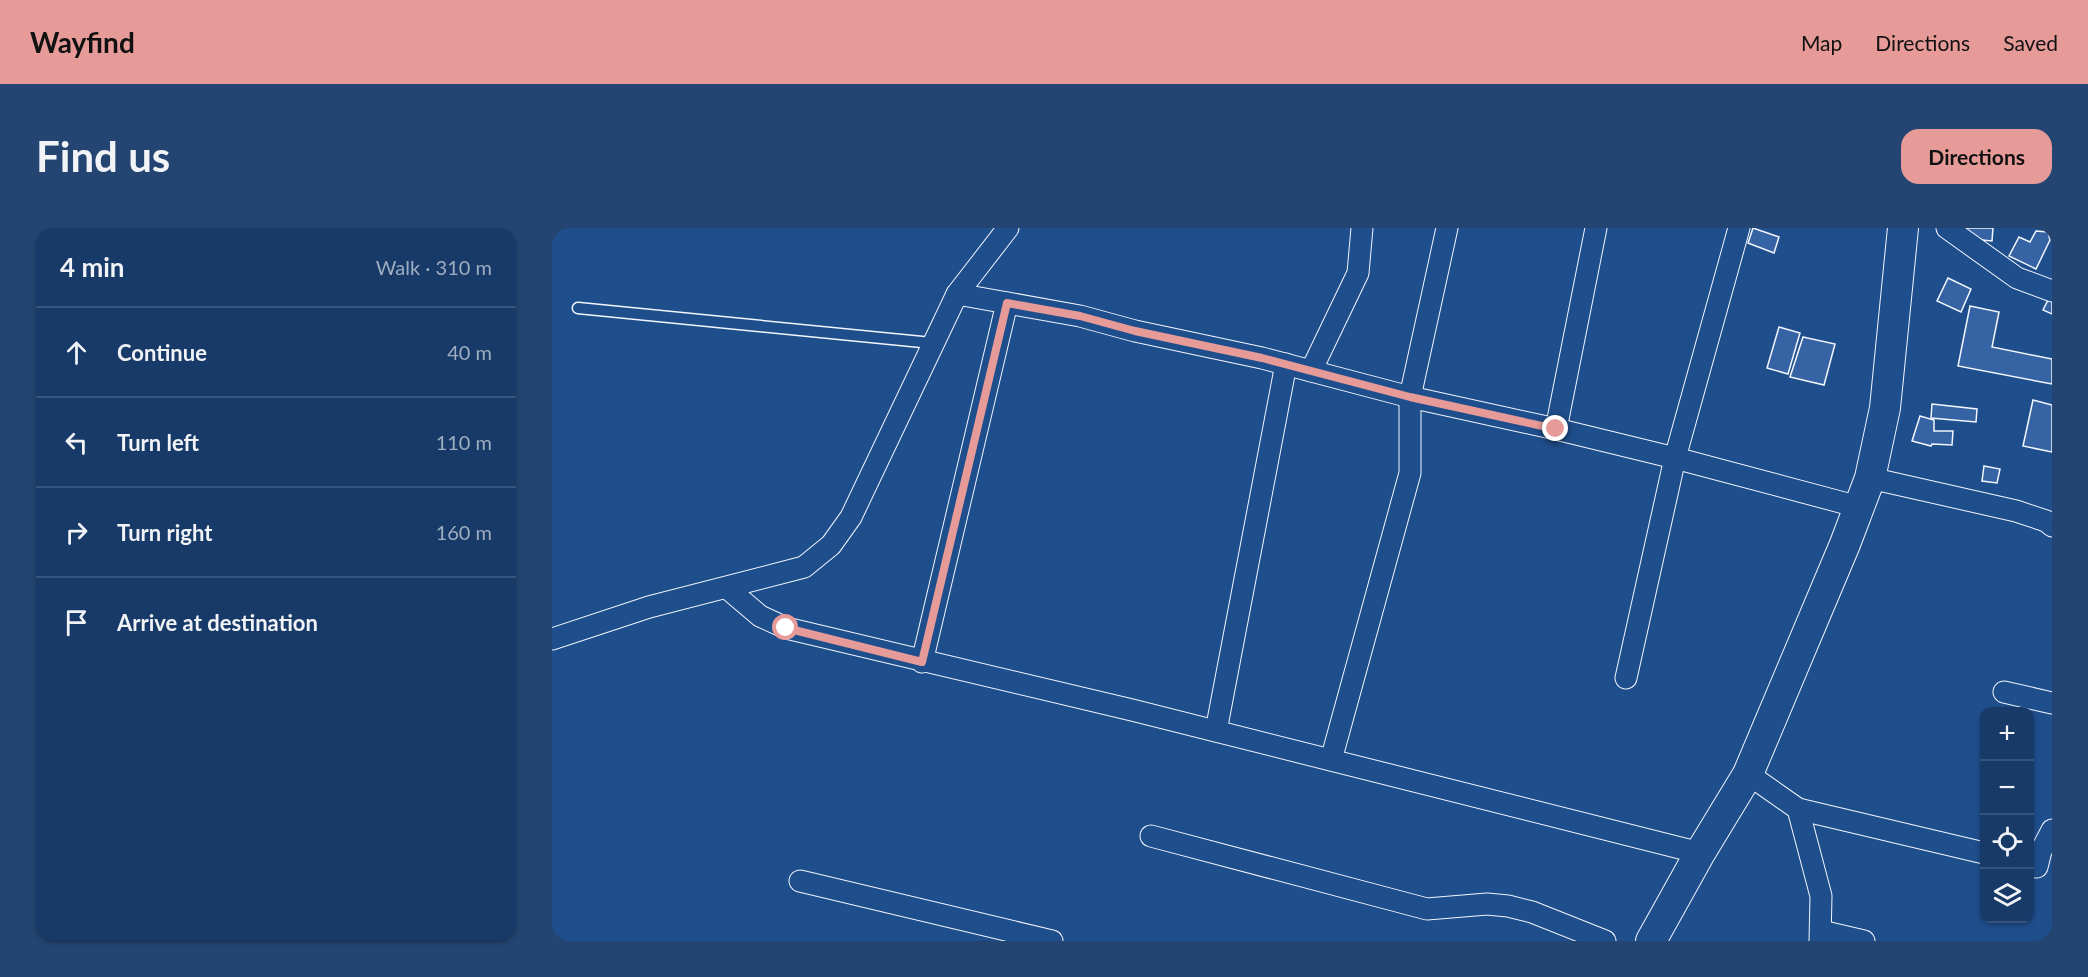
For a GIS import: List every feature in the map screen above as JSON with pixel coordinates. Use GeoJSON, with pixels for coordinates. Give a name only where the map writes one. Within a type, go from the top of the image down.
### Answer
{"type":"FeatureCollection","features":[{"type":"Feature","properties":{"kind":"street"},"geometry":{"type":"LineString","coordinates":[[552,639],[649,607],[804,567],[831,545],[850,517],[957,294],[1008,228]]}},
{"type":"Feature","properties":{"kind":"street"},"geometry":{"type":"LineString","coordinates":[[1311,371],[1358,273],[1362,228]]}},
{"type":"Feature","properties":{"kind":"street"},"geometry":{"type":"LineString","coordinates":[[1331,760],[1410,473],[1410,397],[1447,228]]}},
{"type":"Feature","properties":{"kind":"street"},"geometry":{"type":"LineString","coordinates":[[1556,429],[1596,228]]}},
{"type":"Feature","properties":{"kind":"street"},"geometry":{"type":"LineString","coordinates":[[1626,678],[1675,458],[1739,228]]}},
{"type":"Feature","properties":{"kind":"street"},"geometry":{"type":"LineString","coordinates":[[1651,941],[1700,853],[1748,774],[1870,478],[1885,408],[1903,228]]}},
{"type":"Feature","properties":{"kind":"street"},"geometry":{"type":"LineString","coordinates":[[1947,228],[2017,278],[2052,291]]}},
{"type":"Feature","properties":{"kind":"street"},"geometry":{"type":"LineString","coordinates":[[957,294],[1080,316],[1135,331],[1286,364],[1410,397],[1675,458],[1859,507]]}},
{"type":"Feature","properties":{"kind":"street"},"geometry":{"type":"LineString","coordinates":[[922,662],[1007,303]]}},
{"type":"Feature","properties":{"kind":"street"},"geometry":{"type":"LineString","coordinates":[[1216,731],[1286,364]]}},
{"type":"Feature","properties":{"kind":"street"},"geometry":{"type":"LineString","coordinates":[[1870,478],[2016,511],[2046,521],[2052,526]]}},
{"type":"Feature","properties":{"kind":"street"},"geometry":{"type":"LineString","coordinates":[[727,588],[760,616],[786,628],[1216,731],[1700,853]]}},
{"type":"Feature","properties":{"kind":"street"},"geometry":{"type":"LineString","coordinates":[[2004,692],[2052,703]]}},
{"type":"Feature","properties":{"kind":"street"},"geometry":{"type":"LineString","coordinates":[[1748,774],[1798,809],[1980,852]]}},
{"type":"Feature","properties":{"kind":"street"},"geometry":{"type":"LineString","coordinates":[[1798,809],[1821,896],[1821,936],[1864,941]]}},
{"type":"Feature","properties":{"kind":"street"},"geometry":{"type":"LineString","coordinates":[[2040,867],[2041,851],[2052,830]]}},
{"type":"Feature","properties":{"kind":"street"},"geometry":{"type":"LineString","coordinates":[[1151,836],[1427,909],[1487,904],[1508,906],[1532,912],[1605,941]]}},
{"type":"Feature","properties":{"kind":"street"},"geometry":{"type":"LineString","coordinates":[[800,881],[1052,941]]}},
{"type":"Feature","properties":{"kind":"lane"},"geometry":{"type":"LineString","coordinates":[[578,308],[932,344]]}},
{"type":"Feature","properties":{"kind":"building"},"geometry":{"type":"Polygon","coordinates":[[[1753,228],[1779,237],[1774,253],[1748,243],[1753,228]]]}},
{"type":"Feature","properties":{"kind":"building"},"geometry":{"type":"Polygon","coordinates":[[[1961,228],[1993,228],[1992,241],[1963,238],[1961,228]]]}},
{"type":"Feature","properties":{"kind":"building"},"geometry":{"type":"Polygon","coordinates":[[[2036,231],[2048,232],[2050,240],[2036,269],[2009,256],[2019,237],[2030,242],[2036,231]]]}},
{"type":"Feature","properties":{"kind":"building"},"geometry":{"type":"Polygon","coordinates":[[[1948,278],[1971,289],[1961,312],[1937,301],[1948,278]]]}},
{"type":"Feature","properties":{"kind":"building"},"geometry":{"type":"Polygon","coordinates":[[[2052,292],[2052,314],[2043,310],[2052,292]]]}},
{"type":"Feature","properties":{"kind":"building"},"geometry":{"type":"Polygon","coordinates":[[[1970,306],[1999,312],[1992,347],[2052,359],[2052,384],[1958,366],[1970,306]]]}},
{"type":"Feature","properties":{"kind":"building"},"geometry":{"type":"Polygon","coordinates":[[[1779,327],[1800,333],[1788,374],[1767,368],[1779,327]]]}},
{"type":"Feature","properties":{"kind":"building"},"geometry":{"type":"Polygon","coordinates":[[[1803,337],[1835,344],[1824,385],[1790,377],[1803,337]]]}},
{"type":"Feature","properties":{"kind":"building"},"geometry":{"type":"Polygon","coordinates":[[[2033,400],[2052,405],[2052,452],[2023,446],[2033,400]]]}},
{"type":"Feature","properties":{"kind":"building"},"geometry":{"type":"Polygon","coordinates":[[[1932,404],[1977,409],[1976,422],[1931,418],[1932,404]]]}},
{"type":"Feature","properties":{"kind":"building"},"geometry":{"type":"Polygon","coordinates":[[[1920,416],[1934,420],[1934,431],[1953,431],[1952,445],[1932,444],[1931,446],[1912,441],[1920,416]]]}},
{"type":"Feature","properties":{"kind":"building"},"geometry":{"type":"Polygon","coordinates":[[[1984,466],[2000,469],[1997,483],[1982,481],[1984,466]]]}},
{"type":"Feature","properties":{"kind":"route"},"geometry":{"type":"LineString","coordinates":[[786,628],[922,662],[1007,303],[1080,316],[1135,331],[1262,358],[1410,397],[1556,429]]}}]}
